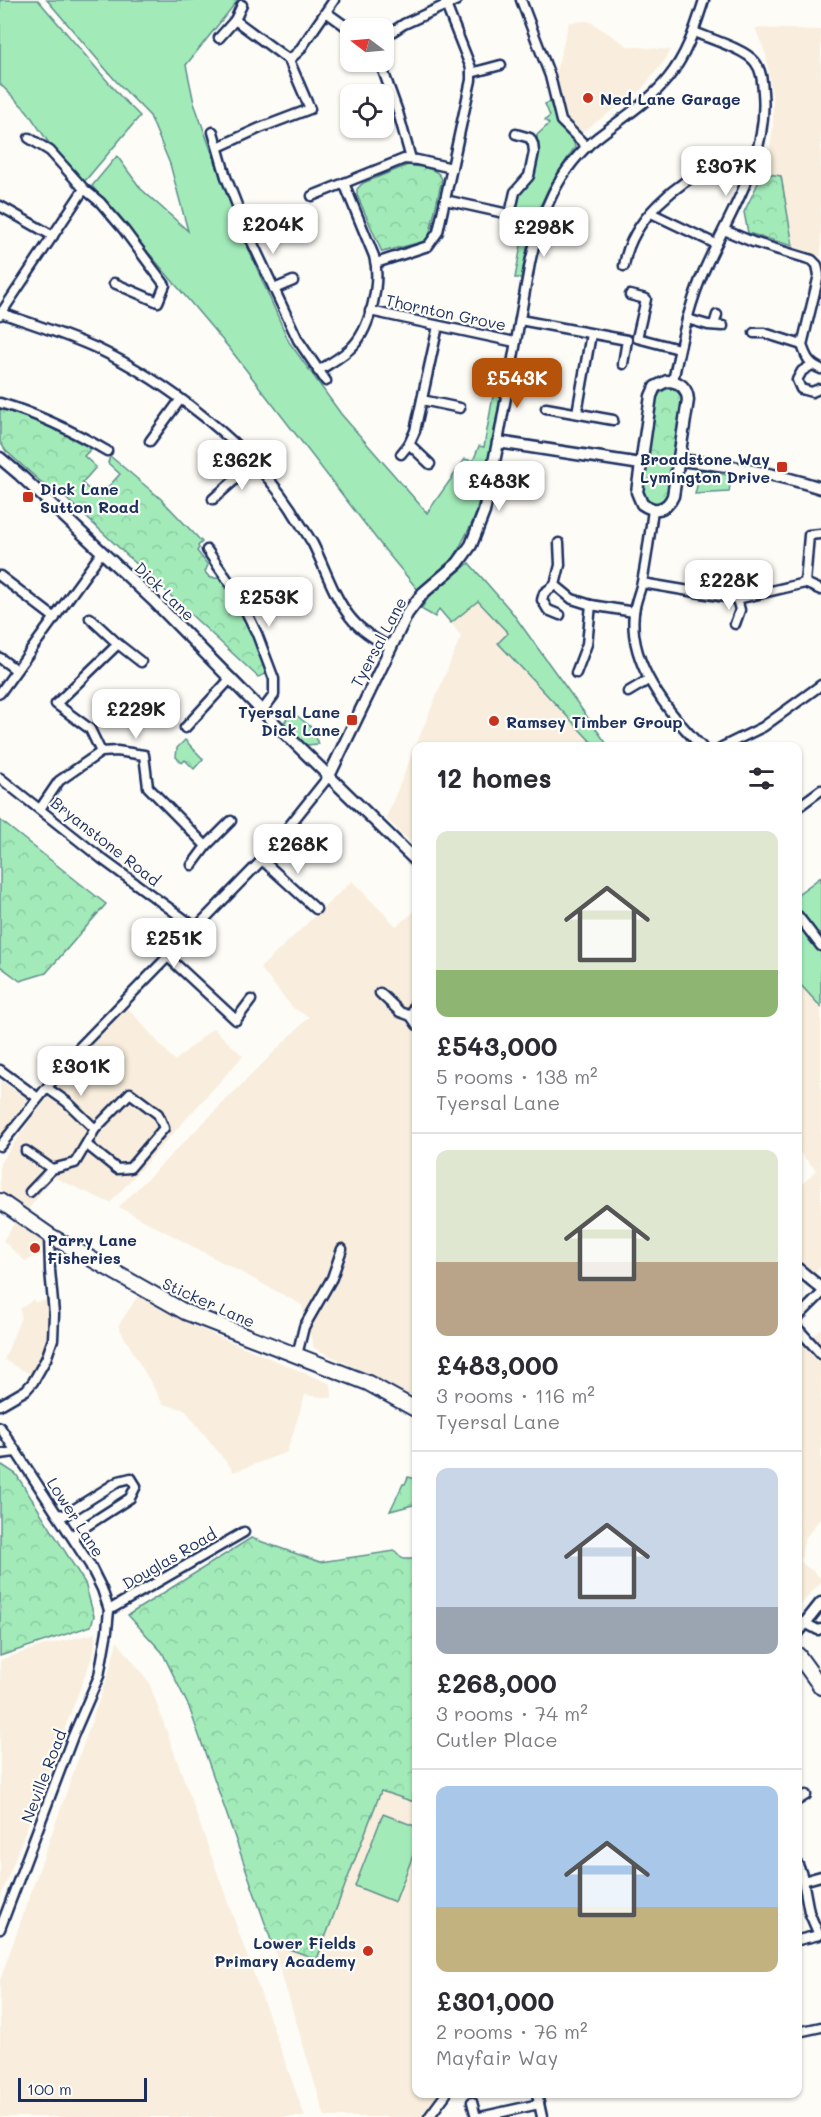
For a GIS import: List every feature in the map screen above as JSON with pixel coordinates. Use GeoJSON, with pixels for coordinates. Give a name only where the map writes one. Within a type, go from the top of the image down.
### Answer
{"type":"FeatureCollection","features":[{"type":"Feature","properties":{"kind":"highway","name":"Sticker Lane"},"geometry":{"type":"LineString","coordinates":[[0,1201],[49,1235],[185,1312],[368,1383],[412,1407]]}},
{"type":"Feature","properties":{"kind":"highway"},"geometry":{"type":"LineString","coordinates":[[802,1660],[821,1687]]}},
{"type":"Feature","properties":{"kind":"street"},"geometry":{"type":"LineString","coordinates":[[289,60],[299,51],[334,0]]}},
{"type":"Feature","properties":{"kind":"street"},"geometry":{"type":"LineString","coordinates":[[394,30],[457,0]]}},
{"type":"Feature","properties":{"kind":"street"},"geometry":{"type":"LineString","coordinates":[[521,0],[550,76],[561,121],[587,147]]}},
{"type":"Feature","properties":{"kind":"street","name":"Tyersal Lane"},"geometry":{"type":"LineString","coordinates":[[329,776],[390,647],[415,603],[458,563],[471,545],[479,527],[488,495],[515,342],[540,221],[557,186],[587,147],[638,108],[660,87],[680,61],[694,32],[704,0]]}},
{"type":"Feature","properties":{"kind":"street"},"geometry":{"type":"LineString","coordinates":[[219,38],[235,20],[242,5]]}},
{"type":"Feature","properties":{"kind":"street"},"geometry":{"type":"LineString","coordinates":[[376,263],[423,248],[433,242],[438,232],[471,74],[446,5]]}},
{"type":"Feature","properties":{"kind":"street"},"geometry":{"type":"LineString","coordinates":[[326,12],[340,22]]}},
{"type":"Feature","properties":{"kind":"street"},"geometry":{"type":"LineString","coordinates":[[218,147],[310,109],[289,60],[235,20]]}},
{"type":"Feature","properties":{"kind":"street"},"geometry":{"type":"LineString","coordinates":[[673,381],[687,319],[701,279],[749,178],[758,153],[764,98],[757,64],[746,55],[694,32]]}},
{"type":"Feature","properties":{"kind":"street"},"geometry":{"type":"LineString","coordinates":[[471,74],[501,65]]}},
{"type":"Feature","properties":{"kind":"street"},"geometry":{"type":"LineString","coordinates":[[384,72],[411,159]]}},
{"type":"Feature","properties":{"kind":"street"},"geometry":{"type":"LineString","coordinates":[[213,132],[226,177],[244,224],[298,340],[326,381]]}},
{"type":"Feature","properties":{"kind":"street"},"geometry":{"type":"LineString","coordinates":[[510,214],[515,192],[529,176],[534,152],[530,138],[516,134]]}},
{"type":"Feature","properties":{"kind":"street"},"geometry":{"type":"LineString","coordinates":[[29,138],[51,151],[84,189],[116,220],[165,285],[158,302],[114,283]]}},
{"type":"Feature","properties":{"kind":"street"},"geometry":{"type":"LineString","coordinates":[[624,266],[631,242],[651,213],[674,190],[704,170],[747,152],[758,153]]}},
{"type":"Feature","properties":{"kind":"street"},"geometry":{"type":"LineString","coordinates":[[312,196],[397,160],[411,159],[452,168]]}},
{"type":"Feature","properties":{"kind":"street"},"geometry":{"type":"LineString","coordinates":[[318,370],[354,345],[365,328],[377,275],[376,263],[344,183]]}},
{"type":"Feature","properties":{"kind":"street"},"geometry":{"type":"LineString","coordinates":[[84,189],[1,314],[94,347],[130,366],[180,400],[225,436],[254,463],[290,508],[313,545],[329,583],[351,619],[375,639],[390,647]]}},
{"type":"Feature","properties":{"kind":"street"},"geometry":{"type":"LineString","coordinates":[[445,200],[540,221]]}},
{"type":"Feature","properties":{"kind":"street"},"geometry":{"type":"LineString","coordinates":[[0,206],[53,236]]}},
{"type":"Feature","properties":{"kind":"street"},"geometry":{"type":"LineString","coordinates":[[651,213],[716,244]]}},
{"type":"Feature","properties":{"kind":"street"},"geometry":{"type":"LineString","coordinates":[[724,230],[819,264],[819,275],[802,345]]}},
{"type":"Feature","properties":{"kind":"street"},"geometry":{"type":"LineString","coordinates":[[274,289],[292,281]]}},
{"type":"Feature","properties":{"kind":"street"},"geometry":{"type":"LineString","coordinates":[[630,295],[646,299],[637,338],[679,349]]}},
{"type":"Feature","properties":{"kind":"street","name":"Thornton Grove"},"geometry":{"type":"LineString","coordinates":[[370,311],[515,342]]}},
{"type":"Feature","properties":{"kind":"street"},"geometry":{"type":"LineString","coordinates":[[687,319],[719,325],[717,315]]}},
{"type":"Feature","properties":{"kind":"street"},"geometry":{"type":"LineString","coordinates":[[520,320],[627,340],[623,364]]}},
{"type":"Feature","properties":{"kind":"street"},"geometry":{"type":"LineString","coordinates":[[401,454],[415,431],[438,326]]}},
{"type":"Feature","properties":{"kind":"street"},"geometry":{"type":"LineString","coordinates":[[753,333],[764,333],[802,345],[817,367],[802,371],[797,380],[801,389],[812,392],[819,389]]}},
{"type":"Feature","properties":{"kind":"street"},"geometry":{"type":"LineString","coordinates":[[577,413],[591,334]]}},
{"type":"Feature","properties":{"kind":"street"},"geometry":{"type":"LineString","coordinates":[[673,381],[684,387],[688,396],[679,460],[671,501],[664,507],[653,509],[642,504],[638,496],[641,464],[653,391],[663,382],[673,381]]}},
{"type":"Feature","properties":{"kind":"street"},"geometry":{"type":"LineString","coordinates":[[423,399],[460,408]]}},
{"type":"Feature","properties":{"kind":"street"},"geometry":{"type":"LineString","coordinates":[[150,441],[180,400]]}},
{"type":"Feature","properties":{"kind":"street"},"geometry":{"type":"LineString","coordinates":[[0,403],[53,422],[108,452]]}},
{"type":"Feature","properties":{"kind":"street"},"geometry":{"type":"LineString","coordinates":[[546,408],[613,420]]}},
{"type":"Feature","properties":{"kind":"street"},"geometry":{"type":"LineString","coordinates":[[498,442],[641,464]]}},
{"type":"Feature","properties":{"kind":"street"},"geometry":{"type":"LineString","coordinates":[[409,444],[430,464]]}},
{"type":"Feature","properties":{"kind":"street","name":"Dick Lane"},"geometry":{"type":"LineString","coordinates":[[0,458],[102,552],[412,857]]}},
{"type":"Feature","properties":{"kind":"street"},"geometry":{"type":"LineString","coordinates":[[679,460],[730,465],[790,478],[821,489]]}},
{"type":"Feature","properties":{"kind":"street"},"geometry":{"type":"LineString","coordinates":[[213,499],[254,463]]}},
{"type":"Feature","properties":{"kind":"street"},"geometry":{"type":"LineString","coordinates":[[653,509],[642,583],[634,612],[633,629],[639,656],[648,680],[684,730],[697,742]]}},
{"type":"Feature","properties":{"kind":"street"},"geometry":{"type":"LineString","coordinates":[[805,583],[809,535],[820,534]]}},
{"type":"Feature","properties":{"kind":"street"},"geometry":{"type":"LineString","coordinates":[[559,543],[560,565],[555,585],[544,593],[542,600],[548,610],[560,615]]}},
{"type":"Feature","properties":{"kind":"street"},"geometry":{"type":"LineString","coordinates":[[207,550],[238,595],[257,634],[274,679],[274,695],[262,711]]}},
{"type":"Feature","properties":{"kind":"street"},"geometry":{"type":"LineString","coordinates":[[0,693],[102,552]]}},
{"type":"Feature","properties":{"kind":"street"},"geometry":{"type":"LineString","coordinates":[[0,576],[55,618]]}},
{"type":"Feature","properties":{"kind":"street"},"geometry":{"type":"LineString","coordinates":[[642,583],[737,599],[805,583],[821,590]]}},
{"type":"Feature","properties":{"kind":"street"},"geometry":{"type":"LineString","coordinates":[[555,585],[572,599],[591,605],[634,612]]}},
{"type":"Feature","properties":{"kind":"street"},"geometry":{"type":"LineString","coordinates":[[735,624],[740,610],[737,599]]}},
{"type":"Feature","properties":{"kind":"street"},"geometry":{"type":"LineString","coordinates":[[576,673],[588,644],[591,605]]}},
{"type":"Feature","properties":{"kind":"street"},"geometry":{"type":"LineString","coordinates":[[90,618],[141,662]]}},
{"type":"Feature","properties":{"kind":"street"},"geometry":{"type":"LineString","coordinates":[[102,752],[90,729],[56,704],[118,644]]}},
{"type":"Feature","properties":{"kind":"street"},"geometry":{"type":"LineString","coordinates":[[0,658],[16,670]]}},
{"type":"Feature","properties":{"kind":"street"},"geometry":{"type":"LineString","coordinates":[[185,728],[231,678]]}},
{"type":"Feature","properties":{"kind":"street"},"geometry":{"type":"LineString","coordinates":[[628,692],[648,680]]}},
{"type":"Feature","properties":{"kind":"street"},"geometry":{"type":"LineString","coordinates":[[732,742],[763,727],[821,685]]}},
{"type":"Feature","properties":{"kind":"street"},"geometry":{"type":"LineString","coordinates":[[40,809],[59,781],[102,752],[117,750],[144,755],[148,787],[206,846]]}},
{"type":"Feature","properties":{"kind":"street"},"geometry":{"type":"LineString","coordinates":[[0,1146],[77,1050],[262,860],[329,776]]}},
{"type":"Feature","properties":{"kind":"street","name":"Bryanstone Road"},"geometry":{"type":"LineString","coordinates":[[0,777],[102,859],[195,927]]}},
{"type":"Feature","properties":{"kind":"street"},"geometry":{"type":"LineString","coordinates":[[802,804],[821,790]]}},
{"type":"Feature","properties":{"kind":"street"},"geometry":{"type":"LineString","coordinates":[[192,865],[206,846],[231,821]]}},
{"type":"Feature","properties":{"kind":"street"},"geometry":{"type":"LineString","coordinates":[[262,860],[316,909]]}},
{"type":"Feature","properties":{"kind":"street"},"geometry":{"type":"LineString","coordinates":[[802,921],[821,946]]}},
{"type":"Feature","properties":{"kind":"street"},"geometry":{"type":"LineString","coordinates":[[168,957],[236,1020],[250,1000]]}},
{"type":"Feature","properties":{"kind":"street"},"geometry":{"type":"LineString","coordinates":[[380,993],[400,1012],[411,1016],[412,1013]]}},
{"type":"Feature","properties":{"kind":"street"},"geometry":{"type":"LineString","coordinates":[[0,1071],[38,1098]]}},
{"type":"Feature","properties":{"kind":"street"},"geometry":{"type":"LineString","coordinates":[[47,1088],[67,1102],[96,1129]]}},
{"type":"Feature","properties":{"kind":"street"},"geometry":{"type":"LineString","coordinates":[[30,1192],[52,1169],[75,1163],[96,1129],[130,1092],[158,1114],[164,1128],[130,1168],[117,1169],[87,1145]]}},
{"type":"Feature","properties":{"kind":"street"},"geometry":{"type":"LineString","coordinates":[[26,1151],[52,1169]]}},
{"type":"Feature","properties":{"kind":"street"},"geometry":{"type":"LineString","coordinates":[[0,1406],[33,1383],[53,1340],[54,1314],[49,1235]]}},
{"type":"Feature","properties":{"kind":"street"},"geometry":{"type":"LineString","coordinates":[[297,1355],[304,1326],[332,1278],[342,1249]]}},
{"type":"Feature","properties":{"kind":"street"},"geometry":{"type":"LineString","coordinates":[[802,1274],[821,1288]]}},
{"type":"Feature","properties":{"kind":"street"},"geometry":{"type":"LineString","coordinates":[[802,1313],[821,1294]]}},
{"type":"Feature","properties":{"kind":"street"},"geometry":{"type":"LineString","coordinates":[[802,1333],[821,1354]]}},
{"type":"Feature","properties":{"kind":"street","name":"Lower Lane"},"geometry":{"type":"LineString","coordinates":[[0,1428],[90,1565],[109,1610],[107,1631]]}},
{"type":"Feature","properties":{"kind":"street"},"geometry":{"type":"LineString","coordinates":[[0,1454],[15,1452]]}},
{"type":"Feature","properties":{"kind":"street"},"geometry":{"type":"LineString","coordinates":[[57,1514],[65,1515],[119,1481],[131,1478],[136,1486],[130,1498],[74,1534],[74,1539]]}},
{"type":"Feature","properties":{"kind":"street","name":"Douglas Road"},"geometry":{"type":"LineString","coordinates":[[109,1610],[244,1532]]}},
{"type":"Feature","properties":{"kind":"street"},"geometry":{"type":"LineString","coordinates":[[821,1603],[802,1627],[821,1629]]}},
{"type":"Feature","properties":{"kind":"street","name":"Neville Road"},"geometry":{"type":"LineString","coordinates":[[0,1929],[73,1736],[99,1676],[107,1631]]}},
{"type":"Feature","properties":{"kind":"street"},"geometry":{"type":"LineString","coordinates":[[803,1881],[821,1876]]}},
{"type":"Feature","properties":{"kind":"street"},"geometry":{"type":"LineString","coordinates":[[802,1878],[810,1912],[819,1935],[802,1939]]}},
{"type":"Feature","properties":{"kind":"street"},"geometry":{"type":"LineString","coordinates":[[802,2031],[821,2027]]}},
{"type":"Feature","properties":{"kind":"street"},"geometry":{"type":"LineString","coordinates":[[429,2117],[443,2098]]}},
{"type":"Feature","properties":{"kind":"street"},"geometry":{"type":"LineString","coordinates":[[538,2098],[542,2117]]}},
{"type":"Feature","properties":{"kind":"street"},"geometry":{"type":"LineString","coordinates":[[472,2102],[478,2117],[539,2104]]}},
{"type":"Feature","properties":{"kind":"shaded area"},"geometry":{"type":"Polygon","coordinates":[[[589,21],[628,46],[671,50],[641,90],[581,133],[566,119],[561,110],[554,80],[569,22],[589,21]]]}},
{"type":"Feature","properties":{"kind":"shaded area"},"geometry":{"type":"Polygon","coordinates":[[[755,28],[821,30],[821,257],[793,246],[781,176],[763,173],[770,150],[773,102],[766,55],[755,28]]]}},
{"type":"Feature","properties":{"kind":"shaded area"},"geometry":{"type":"Polygon","coordinates":[[[477,600],[508,634],[498,643],[591,742],[417,742],[461,636],[451,623],[477,600]]]}},
{"type":"Feature","properties":{"kind":"shaded area"},"geometry":{"type":"Polygon","coordinates":[[[412,755],[412,844],[386,818],[412,755]]]}},
{"type":"Feature","properties":{"kind":"shaded area"},"geometry":{"type":"Polygon","coordinates":[[[352,881],[396,926],[412,914],[412,1396],[314,1348],[302,1305],[119,1207],[309,1017],[293,1008],[260,968],[352,881]]]}},
{"type":"Feature","properties":{"kind":"shaded area"},"geometry":{"type":"Polygon","coordinates":[[[802,986],[821,1007],[821,1266],[810,1279],[802,1272],[802,1185],[816,1170],[802,1155],[802,986]]]}},
{"type":"Feature","properties":{"kind":"shaded area"},"geometry":{"type":"Polygon","coordinates":[[[127,1007],[175,1061],[213,1028],[243,1056],[110,1203],[53,1177],[27,1211],[0,1190],[0,1163],[78,1057],[127,1007]]]}},
{"type":"Feature","properties":{"kind":"shaded area"},"geometry":{"type":"Polygon","coordinates":[[[0,1080],[28,1099],[0,1137],[0,1080]]]}},
{"type":"Feature","properties":{"kind":"shaded area"},"geometry":{"type":"Polygon","coordinates":[[[16,1220],[43,1236],[44,1254],[25,1261],[3,1241],[16,1220]]]}},
{"type":"Feature","properties":{"kind":"shaded area"},"geometry":{"type":"Polygon","coordinates":[[[138,1296],[189,1324],[331,1384],[332,1398],[305,1395],[287,1452],[234,1472],[185,1410],[163,1404],[118,1326],[138,1296]]]}},
{"type":"Feature","properties":{"kind":"shaded area"},"geometry":{"type":"Polygon","coordinates":[[[34,1299],[34,1302],[49,1300],[51,1324],[46,1348],[32,1375],[4,1360],[21,1317],[20,1309],[34,1299]]]}},
{"type":"Feature","properties":{"kind":"shaded area"},"geometry":{"type":"Polygon","coordinates":[[[802,1326],[812,1337],[821,1328],[821,1517],[804,1540],[802,1555],[802,1326]]]}},
{"type":"Feature","properties":{"kind":"shaded area"},"geometry":{"type":"Polygon","coordinates":[[[802,1563],[821,1578],[821,1582],[802,1603],[802,1563]]]}},
{"type":"Feature","properties":{"kind":"shaded area"},"geometry":{"type":"Polygon","coordinates":[[[96,1633],[94,1652],[0,1898],[0,1660],[41,1646],[96,1633]]]}},
{"type":"Feature","properties":{"kind":"shaded area"},"geometry":{"type":"Polygon","coordinates":[[[117,1641],[149,1682],[305,2117],[0,2117],[0,1980],[109,1672],[117,1641]]]}},
{"type":"Feature","properties":{"kind":"shaded area","name":"Lower Fields Primary Academy"},"geometry":{"type":"Polygon","coordinates":[[[381,1790],[412,1801],[412,2098],[438,2098],[425,2117],[325,2117],[272,1943],[317,1958],[381,1790]]]}},
{"type":"Feature","properties":{"kind":"green space"},"geometry":{"type":"Polygon","coordinates":[[[0,0],[38,0],[140,116],[84,182],[51,146],[27,111],[0,84],[0,0]]]}},
{"type":"Feature","properties":{"kind":"green space"},"geometry":{"type":"Polygon","coordinates":[[[47,0],[238,0],[186,65],[194,103],[238,225],[289,342],[341,414],[427,513],[465,459],[473,461],[479,446],[484,447],[498,368],[505,370],[491,448],[475,517],[453,560],[418,590],[230,349],[92,186],[117,156],[141,189],[188,231],[170,164],[150,116],[115,80],[47,0]]]}},
{"type":"Feature","properties":{"kind":"green space"},"geometry":{"type":"Polygon","coordinates":[[[550,102],[557,124],[573,139],[575,147],[549,187],[535,217],[518,211],[515,207],[518,197],[531,180],[538,149],[537,135],[549,124],[545,120],[550,116],[545,104],[550,102]]]}},
{"type":"Feature","properties":{"kind":"green space"},"geometry":{"type":"Polygon","coordinates":[[[408,165],[432,170],[442,179],[429,237],[422,242],[382,252],[357,195],[357,189],[363,183],[408,165]]]}},
{"type":"Feature","properties":{"kind":"green space"},"geometry":{"type":"Polygon","coordinates":[[[763,173],[781,176],[793,246],[748,233],[744,212],[763,173]]]}},
{"type":"Feature","properties":{"kind":"green space"},"geometry":{"type":"Polygon","coordinates":[[[513,220],[525,222],[531,230],[521,278],[515,278],[524,229],[511,226],[513,220]]]}},
{"type":"Feature","properties":{"kind":"green space"},"geometry":{"type":"Polygon","coordinates":[[[666,389],[677,392],[682,402],[668,494],[662,502],[653,505],[645,500],[641,488],[656,396],[666,389]]]}},
{"type":"Feature","properties":{"kind":"green space"},"geometry":{"type":"Polygon","coordinates":[[[0,408],[46,425],[88,446],[89,451],[84,456],[96,467],[82,483],[98,498],[120,474],[108,463],[110,456],[160,498],[202,542],[197,551],[208,565],[205,572],[210,578],[224,580],[229,586],[256,640],[266,674],[258,677],[57,490],[50,490],[6,451],[0,442],[0,408]]]}},
{"type":"Feature","properties":{"kind":"green space"},"geometry":{"type":"Polygon","coordinates":[[[701,470],[728,475],[731,478],[729,492],[695,494],[701,470]]]}},
{"type":"Feature","properties":{"kind":"green space"},"geometry":{"type":"Polygon","coordinates":[[[469,563],[511,611],[605,742],[591,742],[498,643],[508,633],[478,601],[451,623],[439,609],[435,617],[421,609],[429,597],[469,563]]]}},
{"type":"Feature","properties":{"kind":"green space"},"geometry":{"type":"Polygon","coordinates":[[[291,711],[311,727],[319,744],[306,745],[284,723],[291,711]]]}},
{"type":"Feature","properties":{"kind":"green space"},"geometry":{"type":"Polygon","coordinates":[[[185,740],[203,759],[194,769],[185,760],[182,763],[176,757],[177,748],[185,740]]]}},
{"type":"Feature","properties":{"kind":"green space"},"geometry":{"type":"Polygon","coordinates":[[[0,820],[106,904],[46,973],[20,981],[0,966],[0,820]]]}},
{"type":"Feature","properties":{"kind":"green space"},"geometry":{"type":"Polygon","coordinates":[[[821,877],[821,1007],[802,986],[802,891],[821,877]]]}},
{"type":"Feature","properties":{"kind":"green space"},"geometry":{"type":"Polygon","coordinates":[[[0,1466],[16,1474],[85,1583],[94,1616],[91,1626],[0,1656],[0,1466]]]}},
{"type":"Feature","properties":{"kind":"green space"},"geometry":{"type":"Polygon","coordinates":[[[408,1477],[412,1478],[412,1505],[390,1511],[403,1484],[408,1477]]]}},
{"type":"Feature","properties":{"kind":"green space"},"geometry":{"type":"Polygon","coordinates":[[[251,1538],[320,1562],[395,1551],[403,1559],[412,1559],[412,1801],[381,1791],[317,1959],[272,1943],[189,1707],[162,1652],[128,1615],[251,1538]]]}},
{"type":"Feature","properties":{"kind":"green space"},"geometry":{"type":"Polygon","coordinates":[[[383,1814],[412,1825],[412,1858],[395,1902],[355,1886],[383,1814]]]}},
{"type":"Feature","properties":{"kind":"place","name":"Ned Lane Garage"},"geometry":{"type":"Point","coordinates":[588,98]}},
{"type":"Feature","properties":{"kind":"place","name":"Broadstone Way Lymington Drive"},"geometry":{"type":"Point","coordinates":[782,467]}},
{"type":"Feature","properties":{"kind":"place","name":"Dick Lane Sutton Road"},"geometry":{"type":"Point","coordinates":[28,497]}},
{"type":"Feature","properties":{"kind":"place","name":"Tyersal Lane Dick Lane"},"geometry":{"type":"Point","coordinates":[352,720]}},
{"type":"Feature","properties":{"kind":"place","name":"Ramsey Timber Group"},"geometry":{"type":"Point","coordinates":[494,721]}},
{"type":"Feature","properties":{"kind":"place","name":"Parry Lane Fisheries"},"geometry":{"type":"Point","coordinates":[35,1248]}},
{"type":"Feature","properties":{"kind":"place","name":"Lower Fields Primary Academy"},"geometry":{"type":"Point","coordinates":[368,1951]}}]}
